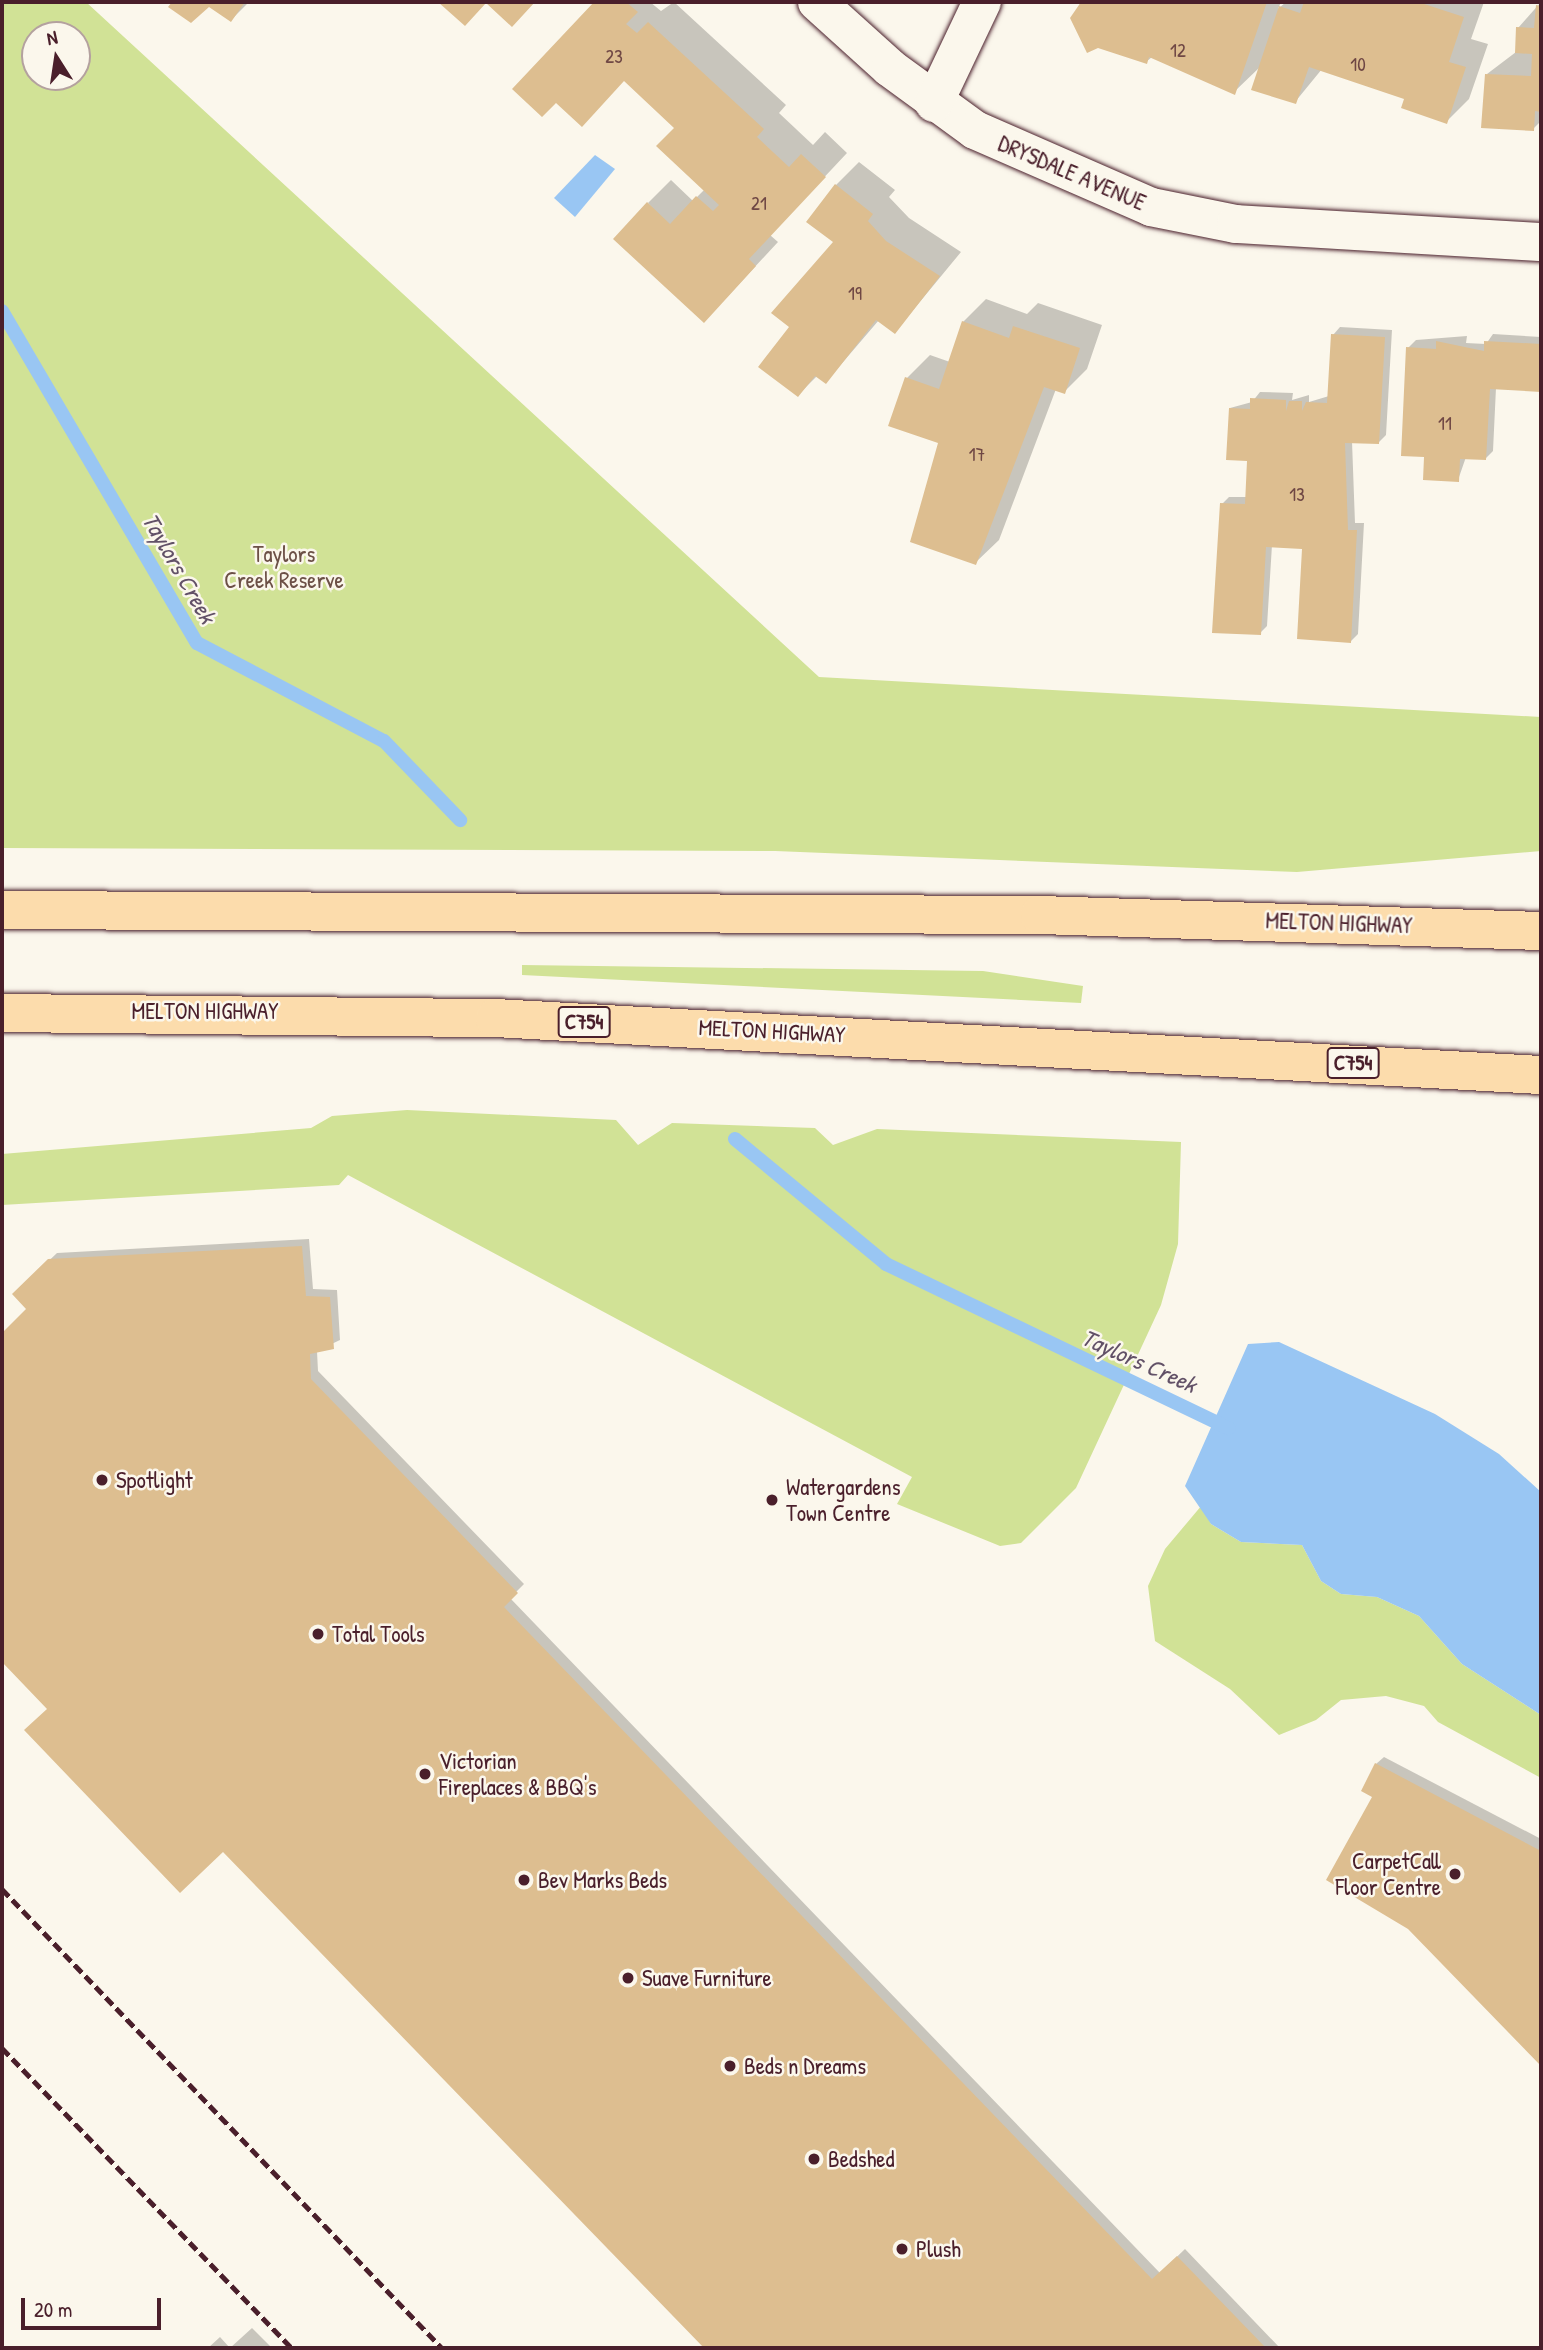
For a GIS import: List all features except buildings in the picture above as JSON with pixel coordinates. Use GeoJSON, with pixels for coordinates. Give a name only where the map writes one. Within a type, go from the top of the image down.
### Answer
{"type":"FeatureCollection","features":[{"type":"Feature","properties":{"kind":"highway"},"geometry":{"type":"LineString","coordinates":[[1386,924],[1541,905]]}},
{"type":"Feature","properties":{"kind":"highway","name":"MELTON HIGHWAY"},"geometry":{"type":"LineString","coordinates":[[2,910],[1040,915],[1386,924],[1541,932]]}},
{"type":"Feature","properties":{"kind":"highway","name":"MELTON HIGHWAY"},"geometry":{"type":"LineString","coordinates":[[2,1013],[272,1011],[522,1019],[1541,1074]]}},
{"type":"Feature","properties":{"kind":"street","name":"DRYSDALE AVENUE"},"geometry":{"type":"LineString","coordinates":[[817,2],[934,103],[1077,180],[1162,210],[1236,224],[1541,242]]}},
{"type":"Feature","properties":{"kind":"street"},"geometry":{"type":"LineString","coordinates":[[934,103],[982,2]]}},
{"type":"Feature","properties":{"kind":"green space","name":"Taylors Creek Reserve"},"geometry":{"type":"Polygon","coordinates":[[[2,2],[86,2],[819,677],[1541,717],[1541,851],[1297,872],[775,851],[2,848],[2,2]]]}},
{"type":"Feature","properties":{"kind":"green space"},"geometry":{"type":"Polygon","coordinates":[[[522,965],[983,971],[1083,986],[1081,1003],[522,975],[522,965]]]}},
{"type":"Feature","properties":{"kind":"green space"},"geometry":{"type":"Polygon","coordinates":[[[407,1110],[616,1120],[638,1145],[672,1123],[815,1128],[833,1145],[877,1129],[1181,1142],[1178,1244],[1161,1305],[1076,1488],[1021,1543],[1000,1546],[897,1504],[912,1477],[348,1175],[339,1185],[2,1205],[2,1154],[311,1128],[332,1116],[407,1110]]]}},
{"type":"Feature","properties":{"kind":"green space"},"geometry":{"type":"Polygon","coordinates":[[[1202,1505],[1211,1524],[1241,1542],[1302,1545],[1321,1581],[1341,1594],[1377,1597],[1419,1616],[1462,1664],[1541,1715],[1541,1778],[1438,1722],[1424,1706],[1386,1696],[1341,1700],[1316,1720],[1279,1735],[1230,1689],[1155,1641],[1148,1586],[1165,1549],[1202,1505]]]}},
{"type":"Feature","properties":{"kind":"water"},"geometry":{"type":"Polygon","coordinates":[[[595,155],[615,169],[575,217],[554,198],[595,155]]]}},
{"type":"Feature","properties":{"kind":"water"},"geometry":{"type":"Polygon","coordinates":[[[1279,1342],[1435,1414],[1499,1454],[1541,1492],[1541,1715],[1462,1664],[1419,1616],[1377,1597],[1341,1594],[1321,1581],[1302,1545],[1241,1542],[1211,1524],[1185,1486],[1248,1344],[1279,1342]]]}},
{"type":"Feature","properties":{"kind":"waterway","name":"Taylors Creek"},"geometry":{"type":"LineString","coordinates":[[2,311],[197,643],[384,741],[460,820]]}},
{"type":"Feature","properties":{"kind":"waterway","name":"Taylors Creek"},"geometry":{"type":"LineString","coordinates":[[735,1139],[886,1264],[1229,1428]]}},
{"type":"Feature","properties":{"kind":"railway"},"geometry":{"type":"LineString","coordinates":[[2,1889],[442,2348]]}},
{"type":"Feature","properties":{"kind":"railway"},"geometry":{"type":"LineString","coordinates":[[2,2048],[292,2348]]}},
{"type":"Feature","properties":{"kind":"place","name":"Spotlight"},"geometry":{"type":"Point","coordinates":[102,1480]}},
{"type":"Feature","properties":{"kind":"place","name":"Watergardens Town Centre"},"geometry":{"type":"Point","coordinates":[772,1500]}},
{"type":"Feature","properties":{"kind":"place","name":"Total Tools"},"geometry":{"type":"Point","coordinates":[318,1634]}},
{"type":"Feature","properties":{"kind":"place","name":"Victorian Fireplaces & BBQ's"},"geometry":{"type":"Point","coordinates":[425,1774]}},
{"type":"Feature","properties":{"kind":"place","name":"CarpetCall Floor Centre"},"geometry":{"type":"Point","coordinates":[1455,1874]}},
{"type":"Feature","properties":{"kind":"place","name":"Bev Marks Beds"},"geometry":{"type":"Point","coordinates":[524,1880]}},
{"type":"Feature","properties":{"kind":"place","name":"Suave Furniture"},"geometry":{"type":"Point","coordinates":[628,1978]}},
{"type":"Feature","properties":{"kind":"place","name":"Beds n Dreams"},"geometry":{"type":"Point","coordinates":[730,2066]}},
{"type":"Feature","properties":{"kind":"place","name":"Bedshed"},"geometry":{"type":"Point","coordinates":[814,2159]}},
{"type":"Feature","properties":{"kind":"place","name":"Plush"},"geometry":{"type":"Point","coordinates":[902,2249]}}]}
